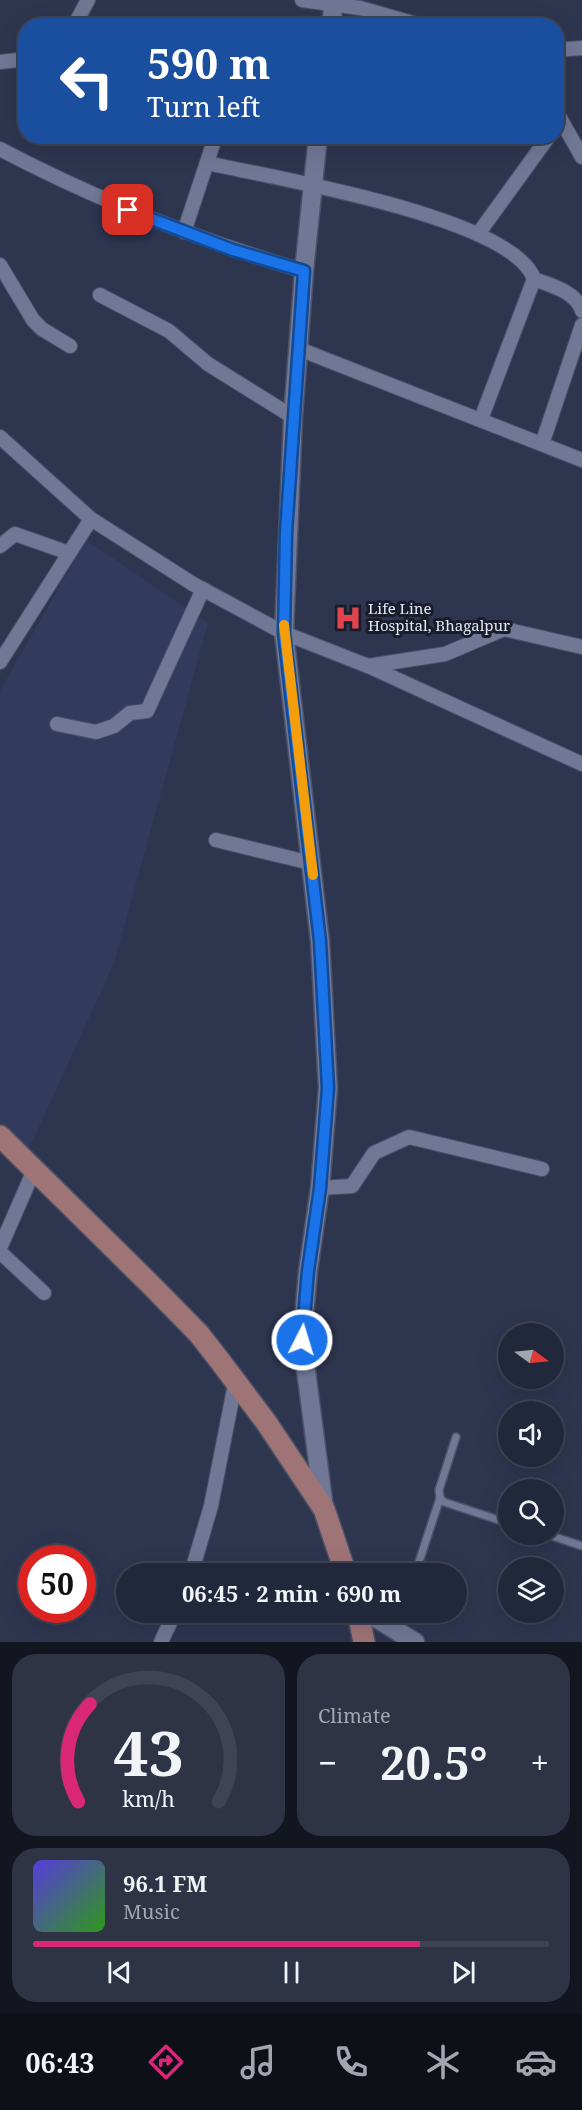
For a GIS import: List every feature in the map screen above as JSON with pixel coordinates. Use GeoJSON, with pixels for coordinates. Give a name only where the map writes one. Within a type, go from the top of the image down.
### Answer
{"type":"FeatureCollection","features":[{"type":"Feature","properties":{"kind":"main road"},"geometry":{"type":"LineString","coordinates":[[332,18],[334,2]]}},
{"type":"Feature","properties":{"kind":"main road"},"geometry":{"type":"LineString","coordinates":[[317,144],[304,271],[293,417],[284,633],[320,941],[328,1088],[320,1188],[308,1271],[302,1340],[324,1509],[342,1563]]}},
{"type":"Feature","properties":{"kind":"main road"},"geometry":{"type":"LineString","coordinates":[[0,1136],[199,1334],[266,1422],[324,1509]]}},
{"type":"Feature","properties":{"kind":"main road"},"geometry":{"type":"LineString","coordinates":[[360,1623],[364,1642]]}},
{"type":"Feature","properties":{"kind":"main road"},"geometry":{"type":"LineString","coordinates":[[384,1623],[415,1642]]}},
{"type":"Feature","properties":{"kind":"street"},"geometry":{"type":"LineString","coordinates":[[78,18],[88,0]]}},
{"type":"Feature","properties":{"kind":"street"},"geometry":{"type":"LineString","coordinates":[[302,0],[334,2],[396,18]]}},
{"type":"Feature","properties":{"kind":"street"},"geometry":{"type":"LineString","coordinates":[[564,49],[582,48]]}},
{"type":"Feature","properties":{"kind":"street"},"geometry":{"type":"LineString","coordinates":[[0,62],[18,60]]}},
{"type":"Feature","properties":{"kind":"street"},"geometry":{"type":"LineString","coordinates":[[564,128],[582,157]]}},
{"type":"Feature","properties":{"kind":"street"},"geometry":{"type":"LineString","coordinates":[[184,232],[213,144]]}},
{"type":"Feature","properties":{"kind":"street"},"geometry":{"type":"LineString","coordinates":[[478,234],[543,144]]}},
{"type":"Feature","properties":{"kind":"street"},"geometry":{"type":"LineString","coordinates":[[0,149],[146,219],[304,271]]}},
{"type":"Feature","properties":{"kind":"street"},"geometry":{"type":"LineString","coordinates":[[207,163],[405,207],[478,234],[525,264],[534,279],[566,292],[582,310]]}},
{"type":"Feature","properties":{"kind":"street"},"geometry":{"type":"LineString","coordinates":[[0,266],[33,320],[42,329],[70,346]]}},
{"type":"Feature","properties":{"kind":"street"},"geometry":{"type":"LineString","coordinates":[[481,419],[534,279]]}},
{"type":"Feature","properties":{"kind":"street"},"geometry":{"type":"LineString","coordinates":[[100,295],[168,331],[208,364],[293,417]]}},
{"type":"Feature","properties":{"kind":"street"},"geometry":{"type":"LineString","coordinates":[[542,444],[582,325]]}},
{"type":"Feature","properties":{"kind":"street"},"geometry":{"type":"LineString","coordinates":[[299,349],[582,460]]}},
{"type":"Feature","properties":{"kind":"street"},"geometry":{"type":"LineString","coordinates":[[0,437],[91,519],[203,589],[284,633],[369,666],[582,764]]}},
{"type":"Feature","properties":{"kind":"street"},"geometry":{"type":"LineString","coordinates":[[0,662],[91,519]]}},
{"type":"Feature","properties":{"kind":"street"},"geometry":{"type":"LineString","coordinates":[[0,546],[15,534],[69,553]]}},
{"type":"Feature","properties":{"kind":"street"},"geometry":{"type":"LineString","coordinates":[[57,724],[96,732],[114,726],[130,713],[147,711],[203,589]]}},
{"type":"Feature","properties":{"kind":"street"},"geometry":{"type":"LineString","coordinates":[[369,666],[445,654],[504,628],[582,647]]}},
{"type":"Feature","properties":{"kind":"street"},"geometry":{"type":"LineString","coordinates":[[216,840],[311,863]]}},
{"type":"Feature","properties":{"kind":"street"},"geometry":{"type":"LineString","coordinates":[[320,1188],[352,1186],[374,1153],[410,1137],[542,1169]]}},
{"type":"Feature","properties":{"kind":"street"},"geometry":{"type":"LineString","coordinates":[[34,1170],[0,1250],[44,1293]]}},
{"type":"Feature","properties":{"kind":"street"},"geometry":{"type":"LineString","coordinates":[[194,1563],[211,1506],[235,1384]]}},
{"type":"Feature","properties":{"kind":"street"},"geometry":{"type":"LineString","coordinates":[[161,1642],[170,1623]]}},
{"type":"Feature","properties":{"kind":"lane"},"geometry":{"type":"LineString","coordinates":[[419,1563],[440,1498],[439,1490],[456,1437]]}},
{"type":"Feature","properties":{"kind":"lane"},"geometry":{"type":"LineString","coordinates":[[440,1498],[444,1502],[498,1520]]}},
{"type":"Feature","properties":{"kind":"lane"},"geometry":{"type":"LineString","coordinates":[[564,1540],[582,1546]]}},
{"type":"Feature","properties":{"kind":"shaded area"},"geometry":{"type":"Polygon","coordinates":[[[86,540],[208,623],[114,963],[28,1151],[0,1124],[0,691],[86,540]]]}},
{"type":"Feature","properties":{"kind":"slow traffic"},"geometry":{"type":"LineString","coordinates":[[284,625],[313,875]]}},
{"type":"Feature","properties":{"kind":"place","name":"Life Line Hospital, Bhagalpur"},"geometry":{"type":"Point","coordinates":[348,618]}},
{"type":"Feature","properties":{"kind":"route"},"geometry":{"type":"LineString","coordinates":[[128,210],[146,219],[233,250],[304,271],[286,533],[284,633],[320,941],[328,1088],[320,1188],[308,1271],[302,1340]]}}]}
